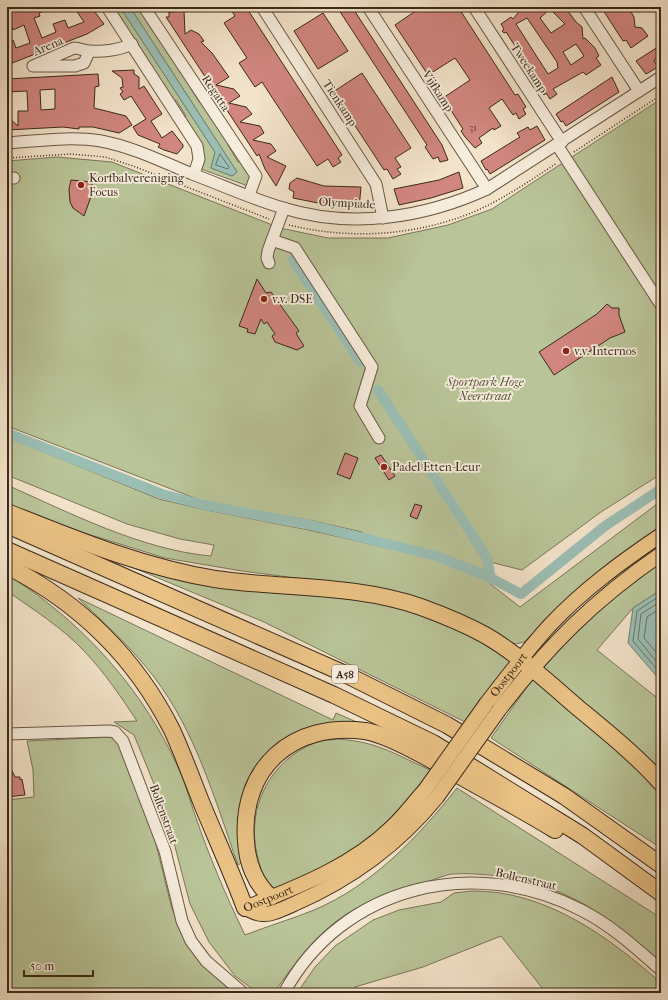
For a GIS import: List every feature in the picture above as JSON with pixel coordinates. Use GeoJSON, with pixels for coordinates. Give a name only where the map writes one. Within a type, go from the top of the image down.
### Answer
{"type":"FeatureCollection","features":[{"type":"Feature","properties":{"kind":"highway"},"geometry":{"type":"LineString","coordinates":[[7,512],[131,559],[178,572],[253,583],[355,591],[398,600],[446,616],[486,636],[525,664],[644,764],[661,783]]}},
{"type":"Feature","properties":{"kind":"highway","name":"A58"},"geometry":{"type":"LineString","coordinates":[[7,526],[343,673],[447,725],[564,796],[661,865]]}},
{"type":"Feature","properties":{"kind":"highway","name":"A58"},"geometry":{"type":"LineString","coordinates":[[7,550],[334,695],[433,743],[547,812],[621,863],[661,893]]}},
{"type":"Feature","properties":{"kind":"highway"},"geometry":{"type":"LineString","coordinates":[[7,566],[26,576],[78,610],[124,655],[149,689],[172,731],[245,908]]}},
{"type":"Feature","properties":{"kind":"highway","name":"A58"},"geometry":{"type":"LineString","coordinates":[[271,897],[262,890],[251,867],[246,848],[244,823],[250,797],[260,774],[277,754],[306,736],[335,729],[366,731],[386,738],[421,754],[530,815],[590,852],[621,863]]}},
{"type":"Feature","properties":{"kind":"main road","name":"Oostpoort"},"geometry":{"type":"LineString","coordinates":[[245,908],[262,914],[278,910],[315,895],[380,853],[402,834],[492,707],[568,607],[622,561],[661,535]]}},
{"type":"Feature","properties":{"kind":"main road","name":"Oostpoort"},"geometry":{"type":"LineString","coordinates":[[525,664],[561,635],[594,604],[632,573],[661,554]]}},
{"type":"Feature","properties":{"kind":"main road","name":"Oostpoort"},"geometry":{"type":"LineString","coordinates":[[245,908],[319,877],[360,853],[431,793]]}},
{"type":"Feature","properties":{"kind":"street"},"geometry":{"type":"LineString","coordinates":[[107,7],[197,146],[199,158],[194,174]]}},
{"type":"Feature","properties":{"kind":"street","name":"Regatta"},"geometry":{"type":"LineString","coordinates":[[144,7],[256,176],[249,195]]}},
{"type":"Feature","properties":{"kind":"street","name":"Tienkamp"},"geometry":{"type":"LineString","coordinates":[[262,7],[376,184],[383,218]]}},
{"type":"Feature","properties":{"kind":"street","name":"Vijfkamp"},"geometry":{"type":"LineString","coordinates":[[368,7],[487,189]]}},
{"type":"Feature","properties":{"kind":"street","name":"Tweekamp"},"geometry":{"type":"LineString","coordinates":[[474,7],[560,144],[566,158],[661,305]]}},
{"type":"Feature","properties":{"kind":"street"},"geometry":{"type":"LineString","coordinates":[[584,7],[639,91]]}},
{"type":"Feature","properties":{"kind":"street"},"geometry":{"type":"LineString","coordinates":[[89,52],[123,49],[132,44]]}},
{"type":"Feature","properties":{"kind":"street","name":"Olympiade"},"geometry":{"type":"LineString","coordinates":[[7,143],[59,140],[99,141],[134,151],[284,208],[315,215],[344,218],[383,218],[432,210],[459,202],[487,189],[560,144],[661,77]]}},
{"type":"Feature","properties":{"kind":"street"},"geometry":{"type":"LineString","coordinates":[[269,264],[267,254],[284,208]]}},
{"type":"Feature","properties":{"kind":"street"},"geometry":{"type":"LineString","coordinates":[[272,240],[295,248],[372,367],[360,406],[379,438]]}},
{"type":"Feature","properties":{"kind":"street","name":"Bollenstraat"},"geometry":{"type":"LineString","coordinates":[[7,734],[109,731],[115,732],[123,740],[165,851],[182,921],[191,941],[206,961],[243,993]]}},
{"type":"Feature","properties":{"kind":"street","name":"Bollenstraat"},"geometry":{"type":"LineString","coordinates":[[284,993],[298,969],[321,943],[355,916],[390,898],[426,887],[480,882],[518,888],[562,901],[582,910],[609,927],[661,970]]}},
{"type":"Feature","properties":{"kind":"path"},"geometry":{"type":"LineString","coordinates":[[7,158],[71,154],[104,157],[132,166],[279,222],[330,233],[363,234],[405,231],[428,227],[458,218],[494,202],[566,158],[661,95]]}},
{"type":"Feature","properties":{"kind":"green space"},"geometry":{"type":"Polygon","coordinates":[[[110,7],[120,7],[215,152],[211,168],[232,176],[237,172],[130,7],[138,7],[193,85],[190,87],[200,103],[203,101],[230,144],[228,145],[238,162],[242,160],[251,175],[248,186],[201,169],[183,118],[186,116],[176,100],[172,102],[110,7]]]}},
{"type":"Feature","properties":{"kind":"green space","name":"Sportpark Hoge Neerstraat"},"geometry":{"type":"Polygon","coordinates":[[[661,99],[661,474],[601,512],[522,570],[486,561],[486,574],[483,575],[446,557],[361,537],[362,532],[309,520],[205,502],[7,426],[7,161],[57,157],[112,162],[280,228],[328,238],[388,238],[448,225],[492,209],[661,99]]]}},
{"type":"Feature","properties":{"kind":"green space"},"geometry":{"type":"Polygon","coordinates":[[[7,437],[159,499],[206,510],[309,530],[444,561],[484,579],[520,607],[661,501],[661,527],[642,539],[607,567],[573,596],[524,642],[516,644],[357,586],[242,571],[165,558],[65,527],[7,504],[7,485],[107,529],[159,546],[211,556],[214,545],[180,539],[127,524],[7,475],[7,437]]]}},
{"type":"Feature","properties":{"kind":"green space"},"geometry":{"type":"Polygon","coordinates":[[[81,546],[121,559],[370,597],[467,632],[513,662],[469,724],[264,622],[81,546]]]}},
{"type":"Feature","properties":{"kind":"green space"},"geometry":{"type":"Polygon","coordinates":[[[661,560],[661,590],[633,608],[597,650],[661,701],[661,770],[644,754],[547,677],[544,666],[592,613],[661,560]]]}},
{"type":"Feature","properties":{"kind":"green space"},"geometry":{"type":"Polygon","coordinates":[[[7,574],[34,592],[70,621],[108,659],[141,702],[169,748],[180,772],[212,861],[245,935],[314,910],[335,900],[356,887],[393,858],[410,842],[457,788],[661,918],[661,963],[623,930],[596,911],[566,895],[540,885],[515,879],[489,875],[452,874],[386,895],[345,915],[324,931],[297,961],[274,993],[258,993],[235,976],[209,942],[190,904],[167,816],[134,735],[114,722],[137,721],[106,677],[76,643],[48,620],[7,591],[7,574]]]}},
{"type":"Feature","properties":{"kind":"green space"},"geometry":{"type":"Polygon","coordinates":[[[78,598],[333,720],[336,713],[377,731],[338,725],[263,765],[245,861],[238,865],[203,767],[182,720],[169,698],[154,677],[118,636],[78,598]]]}},
{"type":"Feature","properties":{"kind":"green space"},"geometry":{"type":"Polygon","coordinates":[[[534,677],[661,789],[661,848],[491,738],[534,677]]]}},
{"type":"Feature","properties":{"kind":"green space"},"geometry":{"type":"Polygon","coordinates":[[[111,737],[118,743],[124,756],[152,828],[171,905],[180,931],[192,948],[238,993],[13,993],[7,971],[7,800],[34,797],[33,770],[27,741],[111,737]]]}},
{"type":"Feature","properties":{"kind":"green space"},"geometry":{"type":"Polygon","coordinates":[[[338,739],[366,743],[378,747],[435,772],[411,802],[368,841],[320,873],[274,889],[267,882],[262,873],[254,837],[255,820],[259,803],[265,788],[285,761],[298,751],[317,742],[338,739]]]}},
{"type":"Feature","properties":{"kind":"green space"},"geometry":{"type":"Polygon","coordinates":[[[472,891],[499,893],[525,898],[574,919],[598,933],[620,949],[661,983],[661,993],[546,993],[501,936],[423,967],[355,987],[359,993],[297,993],[315,967],[335,946],[373,920],[399,910],[441,902],[454,893],[472,891]]]}},
{"type":"Feature","properties":{"kind":"water"},"geometry":{"type":"Polygon","coordinates":[[[120,7],[130,7],[237,172],[232,176],[211,168],[215,152],[120,7]]]}},
{"type":"Feature","properties":{"kind":"water"},"geometry":{"type":"Polygon","coordinates":[[[661,590],[661,676],[659,679],[628,643],[633,608],[661,590]]]}},
{"type":"Feature","properties":{"kind":"building"},"geometry":{"type":"Polygon","coordinates":[[[15,7],[54,7],[39,13],[40,16],[34,18],[42,38],[56,32],[53,24],[65,20],[68,28],[84,22],[74,7],[91,7],[104,24],[87,34],[7,65],[7,42],[13,40],[16,48],[30,43],[24,25],[13,30],[10,22],[7,23],[7,10],[15,7]]]}},
{"type":"Feature","properties":{"kind":"building"},"geometry":{"type":"Polygon","coordinates":[[[229,7],[246,7],[342,155],[338,158],[341,162],[333,167],[328,159],[317,166],[262,82],[255,87],[239,63],[247,58],[224,23],[235,16],[229,7]]]}},
{"type":"Feature","properties":{"kind":"building"},"geometry":{"type":"Polygon","coordinates":[[[337,7],[352,7],[442,145],[448,160],[440,162],[438,157],[433,159],[425,147],[427,145],[337,7]]]}},
{"type":"Feature","properties":{"kind":"building"},"geometry":{"type":"Polygon","coordinates":[[[426,7],[458,7],[515,95],[518,94],[526,107],[523,109],[526,114],[519,119],[516,113],[513,115],[502,99],[489,108],[501,126],[494,130],[493,128],[479,138],[482,143],[475,148],[461,131],[463,129],[443,98],[470,80],[455,58],[428,75],[395,25],[420,8],[421,10],[426,7]]]}},
{"type":"Feature","properties":{"kind":"building"},"geometry":{"type":"Polygon","coordinates":[[[523,7],[565,7],[576,22],[582,27],[583,39],[585,38],[595,48],[599,56],[596,58],[601,65],[586,75],[583,72],[553,89],[557,94],[550,99],[546,93],[544,95],[536,82],[538,81],[506,32],[504,33],[502,31],[504,29],[501,24],[511,17],[513,19],[523,7]],[[550,9],[540,18],[551,33],[565,24],[550,9]],[[527,18],[516,24],[548,74],[558,68],[557,62],[527,18]],[[576,44],[563,52],[571,65],[584,56],[576,44]]]}},
{"type":"Feature","properties":{"kind":"building"},"geometry":{"type":"Polygon","coordinates":[[[601,7],[628,7],[634,17],[635,27],[642,28],[648,36],[631,48],[626,40],[623,41],[601,7]]]}},
{"type":"Feature","properties":{"kind":"building"},"geometry":{"type":"Polygon","coordinates":[[[184,11],[185,34],[191,30],[199,34],[204,41],[201,42],[212,53],[229,77],[216,85],[234,89],[240,96],[229,103],[246,107],[252,114],[240,122],[260,126],[264,133],[253,140],[271,144],[276,151],[267,157],[286,166],[276,186],[265,169],[259,154],[257,156],[166,17],[169,17],[169,12],[184,11]]]}},
{"type":"Feature","properties":{"kind":"building"},"geometry":{"type":"Polygon","coordinates":[[[323,13],[348,51],[318,69],[294,31],[323,13]]]}},
{"type":"Feature","properties":{"kind":"building"},"geometry":{"type":"Polygon","coordinates":[[[661,45],[661,55],[654,61],[658,67],[646,74],[636,61],[661,45]]]}},
{"type":"Feature","properties":{"kind":"building"},"geometry":{"type":"Polygon","coordinates":[[[134,70],[134,74],[139,77],[139,89],[144,86],[162,114],[151,121],[162,138],[172,131],[183,145],[177,154],[164,150],[158,147],[160,144],[138,135],[133,127],[146,119],[131,96],[124,100],[120,94],[123,92],[120,88],[123,87],[122,78],[112,71],[134,70]]]}},
{"type":"Feature","properties":{"kind":"building"},"geometry":{"type":"Polygon","coordinates":[[[362,73],[411,148],[395,158],[401,167],[397,169],[401,174],[393,179],[387,169],[384,170],[333,92],[362,73]]]}},
{"type":"Feature","properties":{"kind":"building"},"geometry":{"type":"Polygon","coordinates":[[[98,74],[99,86],[95,87],[94,108],[126,116],[132,125],[119,133],[93,127],[79,127],[79,129],[63,127],[7,130],[7,116],[18,126],[18,111],[28,111],[27,91],[7,92],[7,79],[98,74]],[[55,89],[40,90],[41,110],[55,109],[55,89]]]}},
{"type":"Feature","properties":{"kind":"building"},"geometry":{"type":"Polygon","coordinates":[[[612,77],[619,92],[566,126],[563,121],[561,122],[556,114],[612,77]]]}},
{"type":"Feature","properties":{"kind":"building"},"geometry":{"type":"Polygon","coordinates":[[[537,126],[545,140],[490,174],[487,169],[486,170],[481,161],[520,137],[517,133],[528,127],[530,130],[537,126]]]}},
{"type":"Feature","properties":{"kind":"building"},"geometry":{"type":"Polygon","coordinates":[[[459,172],[463,188],[431,198],[399,205],[394,189],[439,180],[459,172]]]}},
{"type":"Feature","properties":{"kind":"building"},"geometry":{"type":"Polygon","coordinates":[[[297,178],[324,186],[361,187],[359,208],[338,207],[293,198],[294,192],[289,189],[290,183],[297,178]]]}},
{"type":"Feature","properties":{"kind":"building"},"geometry":{"type":"Polygon","coordinates":[[[71,180],[92,182],[92,194],[84,216],[73,208],[70,202],[69,189],[71,180]]]}},
{"type":"Feature","properties":{"kind":"building"},"geometry":{"type":"Polygon","coordinates":[[[257,279],[266,293],[271,292],[299,331],[296,333],[304,346],[297,350],[275,342],[272,336],[275,334],[267,322],[264,324],[261,319],[255,334],[247,332],[248,329],[239,326],[257,279]]]}},
{"type":"Feature","properties":{"kind":"building"},"geometry":{"type":"Polygon","coordinates":[[[607,304],[612,308],[619,308],[619,315],[625,332],[610,338],[554,375],[539,352],[597,314],[607,304]]]}},
{"type":"Feature","properties":{"kind":"building"},"geometry":{"type":"Polygon","coordinates":[[[345,453],[358,458],[350,479],[337,474],[345,453]]]}},
{"type":"Feature","properties":{"kind":"building"},"geometry":{"type":"Polygon","coordinates":[[[381,455],[395,476],[389,480],[375,458],[381,455]]]}},
{"type":"Feature","properties":{"kind":"building"},"geometry":{"type":"Polygon","coordinates":[[[415,504],[422,506],[417,519],[410,516],[415,504]]]}},
{"type":"Feature","properties":{"kind":"building"},"geometry":{"type":"Polygon","coordinates":[[[7,760],[15,777],[20,777],[20,780],[22,779],[25,795],[7,797],[7,760]]]}},
{"type":"Feature","properties":{"kind":"waterway"},"geometry":{"type":"LineString","coordinates":[[293,260],[360,362]]}},
{"type":"Feature","properties":{"kind":"waterway"},"geometry":{"type":"LineString","coordinates":[[378,390],[487,558],[491,579]]}},
{"type":"Feature","properties":{"kind":"waterway"},"geometry":{"type":"LineString","coordinates":[[7,433],[162,494],[204,505],[311,525],[436,556],[487,576],[521,594],[605,526],[661,489]]}},
{"type":"Feature","properties":{"kind":"place","name":"Korfbalvereniging Focus"},"geometry":{"type":"Point","coordinates":[81,185]}},
{"type":"Feature","properties":{"kind":"place","name":"v.v. DSE"},"geometry":{"type":"Point","coordinates":[264,299]}},
{"type":"Feature","properties":{"kind":"place","name":"v.v. Internos"},"geometry":{"type":"Point","coordinates":[566,351]}},
{"type":"Feature","properties":{"kind":"place","name":"Padel Etten-Leur"},"geometry":{"type":"Point","coordinates":[384,467]}}]}
